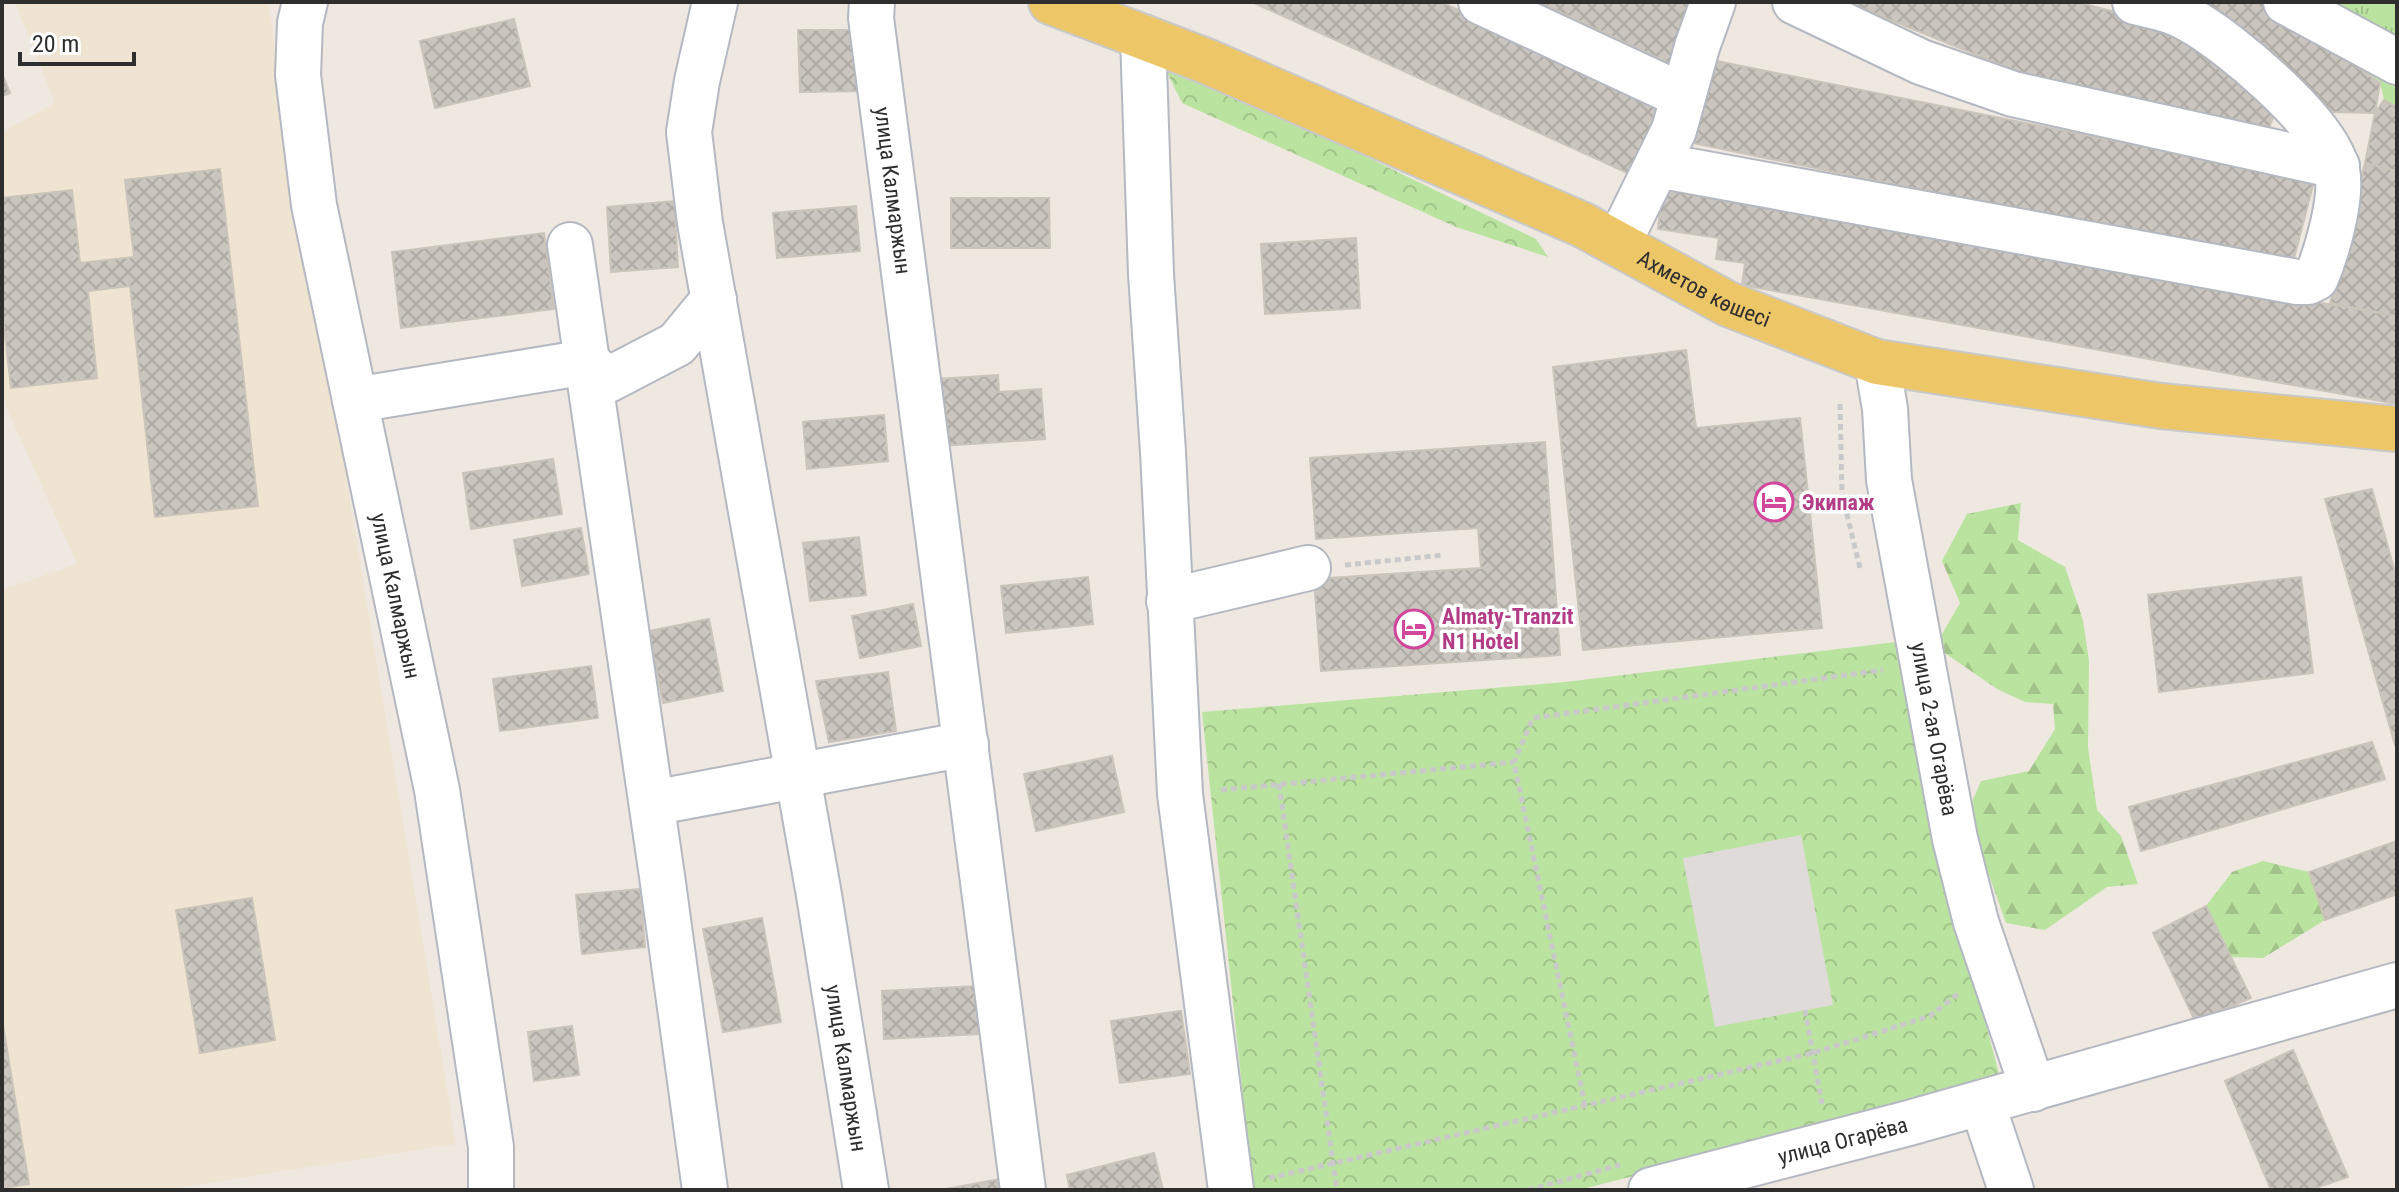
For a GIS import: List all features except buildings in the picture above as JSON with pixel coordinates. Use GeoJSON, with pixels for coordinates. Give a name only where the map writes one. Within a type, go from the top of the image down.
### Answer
{"type":"FeatureCollection","features":[{"type":"Feature","properties":{"kind":"main road","name":"Ахметов көшесі"},"geometry":{"type":"LineString","coordinates":[[1051,2],[1206,61],[1568,218],[1728,304],[1877,362],[2161,406],[2397,429]]}},
{"type":"Feature","properties":{"kind":"street","name":"улица Калмаржын"},"geometry":{"type":"LineString","coordinates":[[305,2],[300,23],[298,75],[314,205],[437,790],[491,1147],[491,1190]]}},
{"type":"Feature","properties":{"kind":"street","name":"улица Калмаржын"},"geometry":{"type":"LineString","coordinates":[[715,2],[689,132],[700,223],[866,1190]]}},
{"type":"Feature","properties":{"kind":"street","name":"улица Калмаржын"},"geometry":{"type":"LineString","coordinates":[[872,2],[871,18],[1023,1190]]}},
{"type":"Feature","properties":{"kind":"street"},"geometry":{"type":"LineString","coordinates":[[1481,2],[1683,96]]}},
{"type":"Feature","properties":{"kind":"street"},"geometry":{"type":"LineString","coordinates":[[1618,244],[1674,130],[1713,2]]}},
{"type":"Feature","properties":{"kind":"street"},"geometry":{"type":"LineString","coordinates":[[1795,2],[1921,62],[2013,94],[2337,166]]}},
{"type":"Feature","properties":{"kind":"street"},"geometry":{"type":"LineString","coordinates":[[1657,165],[2308,282],[2316,278],[2339,184],[2337,166],[2327,144],[2300,111],[2214,34],[2185,17],[2135,2]]}},
{"type":"Feature","properties":{"kind":"street"},"geometry":{"type":"LineString","coordinates":[[2286,2],[2397,62]]}},
{"type":"Feature","properties":{"kind":"street"},"geometry":{"type":"LineString","coordinates":[[1143,37],[1151,274],[1180,794],[1231,1189]]}},
{"type":"Feature","properties":{"kind":"street"},"geometry":{"type":"LineString","coordinates":[[570,245],[705,1190]]}},
{"type":"Feature","properties":{"kind":"street"},"geometry":{"type":"LineString","coordinates":[[355,400],[587,362],[608,380],[677,344],[714,299]]}},
{"type":"Feature","properties":{"kind":"street","name":"улица 2-ая Огарёва"},"geometry":{"type":"LineString","coordinates":[[1877,362],[1885,409],[1889,480],[1955,839],[1976,922],[2033,1089]]}},
{"type":"Feature","properties":{"kind":"street"},"geometry":{"type":"LineString","coordinates":[[1169,601],[1308,568]]}},
{"type":"Feature","properties":{"kind":"street"},"geometry":{"type":"LineString","coordinates":[[652,803],[966,744]]}},
{"type":"Feature","properties":{"kind":"street","name":"улица Огарёва"},"geometry":{"type":"LineString","coordinates":[[1651,1190],[2033,1089],[2397,985]]}},
{"type":"Feature","properties":{"kind":"street"},"geometry":{"type":"LineString","coordinates":[[1982,1103],[2011,1190]]}},
{"type":"Feature","properties":{"kind":"path"},"geometry":{"type":"LineString","coordinates":[[1308,568],[1444,555]]}},
{"type":"Feature","properties":{"kind":"path"},"geometry":{"type":"LineString","coordinates":[[1585,1106],[1514,762],[1533,718],[1884,670]]}},
{"type":"Feature","properties":{"kind":"path"},"geometry":{"type":"LineString","coordinates":[[1180,794],[1514,762]]}},
{"type":"Feature","properties":{"kind":"path"},"geometry":{"type":"LineString","coordinates":[[1279,784],[1337,1190]]}},
{"type":"Feature","properties":{"kind":"path"},"geometry":{"type":"LineString","coordinates":[[1231,1189],[1813,1053],[1930,1016],[1960,992]]}},
{"type":"Feature","properties":{"kind":"path"},"geometry":{"type":"LineString","coordinates":[[1805,1010],[1830,1144]]}},
{"type":"Feature","properties":{"kind":"shaded area"},"geometry":{"type":"Polygon","coordinates":[[[15,2],[268,2],[456,1144],[164,1190],[2,1190],[2,590],[77,564],[2,398],[2,132],[55,103],[15,2]]]}},
{"type":"Feature","properties":{"kind":"shaded area"},"geometry":{"type":"Polygon","coordinates":[[[1801,835],[1833,1005],[1715,1027],[1683,858],[1801,835]]]}},
{"type":"Feature","properties":{"kind":"green space"},"geometry":{"type":"Polygon","coordinates":[[[2264,2],[2397,2],[2397,107],[2384,100],[2380,82],[2264,2]]]}},
{"type":"Feature","properties":{"kind":"green space"},"geometry":{"type":"Polygon","coordinates":[[[1159,56],[1536,239],[1548,257],[1456,227],[1182,103],[1159,56]]]}},
{"type":"Feature","properties":{"kind":"green space"},"geometry":{"type":"Polygon","coordinates":[[[2021,503],[2018,540],[2065,567],[2083,620],[2089,661],[2088,747],[2097,810],[2121,836],[2138,884],[2107,887],[2045,930],[2006,923],[1967,813],[1981,781],[2029,771],[2055,729],[2053,704],[2025,702],[1997,689],[1935,646],[1960,603],[1942,561],[1967,514],[2021,503]]]}},
{"type":"Feature","properties":{"kind":"green space"},"geometry":{"type":"Polygon","coordinates":[[[1896,642],[1947,879],[2001,1081],[1579,1190],[1253,1190],[1202,712],[1565,682],[1896,642]]]}},
{"type":"Feature","properties":{"kind":"green space"},"geometry":{"type":"Polygon","coordinates":[[[2263,861],[2309,872],[2325,920],[2263,958],[2231,957],[2206,906],[2232,872],[2263,861]]]}},
{"type":"Feature","properties":{"kind":"place","name":"Экипаж"},"geometry":{"type":"Point","coordinates":[1774,502]}},
{"type":"Feature","properties":{"kind":"place","name":"Almaty-Tranzit N1 Hotel"},"geometry":{"type":"Point","coordinates":[1414,629]}}]}
